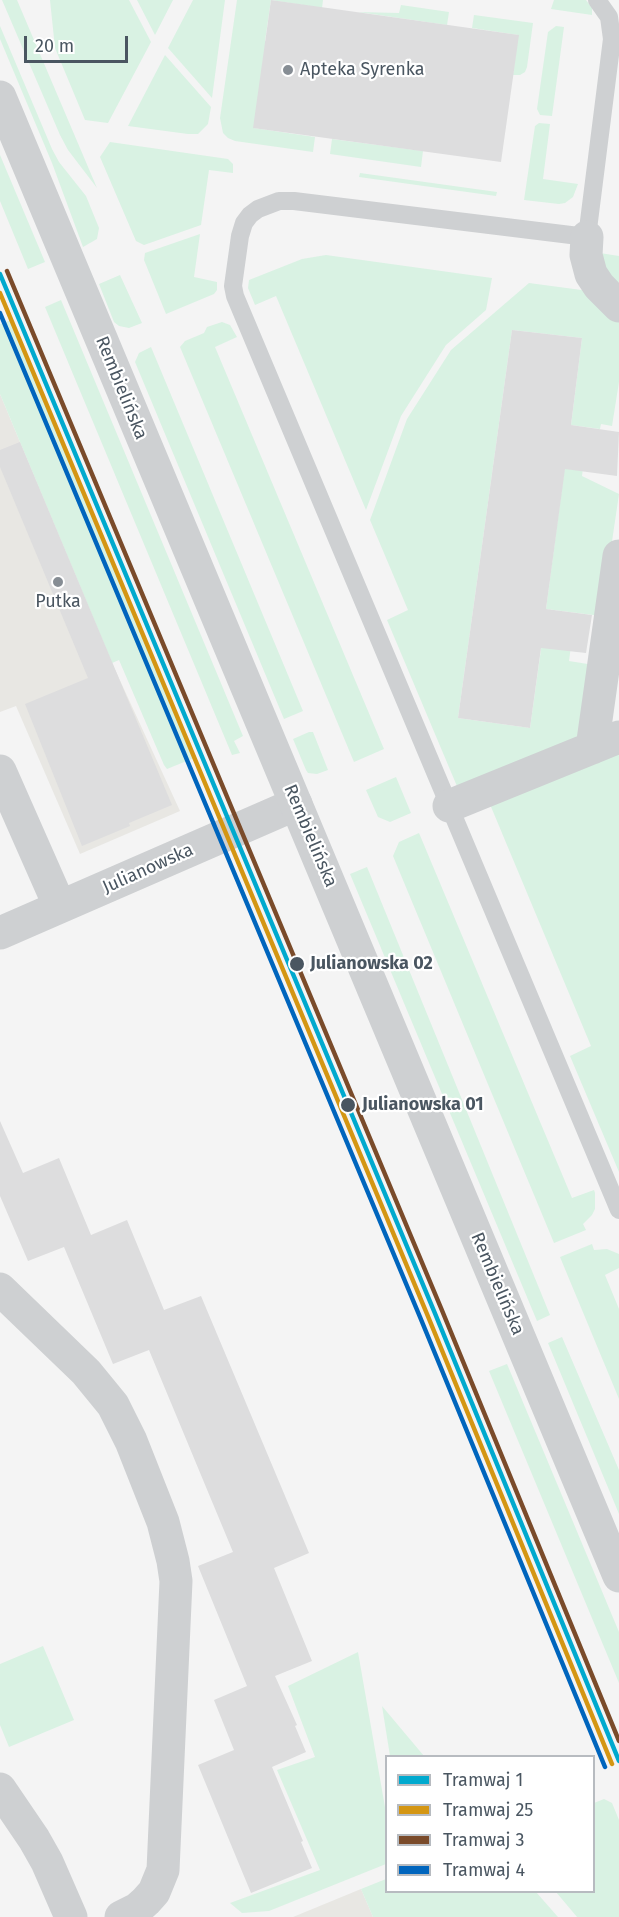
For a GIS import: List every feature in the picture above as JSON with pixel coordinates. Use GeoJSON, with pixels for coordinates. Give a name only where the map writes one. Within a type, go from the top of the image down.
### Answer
{"type":"FeatureCollection","features":[{"type":"Feature","properties":{"kind":"street","name":"Rembielińska"},"geometry":{"type":"LineString","coordinates":[[0,97],[619,1576]]}},
{"type":"Feature","properties":{"kind":"street"},"geometry":{"type":"LineString","coordinates":[[587,237],[586,255],[591,274],[599,286],[619,306]]}},
{"type":"Feature","properties":{"kind":"street"},"geometry":{"type":"LineString","coordinates":[[449,806],[605,743],[619,556]]}},
{"type":"Feature","properties":{"kind":"street"},"geometry":{"type":"LineString","coordinates":[[0,771],[60,907]]}},
{"type":"Feature","properties":{"kind":"street","name":"Julianowska"},"geometry":{"type":"LineString","coordinates":[[0,933],[296,804]]}},
{"type":"Feature","properties":{"kind":"street"},"geometry":{"type":"LineString","coordinates":[[0,1288],[86,1372],[113,1404],[131,1441],[169,1541],[176,1581],[164,1858],[159,1881],[134,1909]]}},
{"type":"Feature","properties":{"kind":"street"},"geometry":{"type":"LineString","coordinates":[[0,1790],[38,1847],[71,1917]]}},
{"type":"Feature","properties":{"kind":"lane"},"geometry":{"type":"LineString","coordinates":[[597,0],[609,17],[612,39],[587,237],[279,201],[258,209],[247,219],[242,229],[234,282],[235,296],[619,1210]]}},
{"type":"Feature","properties":{"kind":"shaded area"},"geometry":{"type":"Polygon","coordinates":[[[0,394],[112,663],[180,811],[80,854],[16,706],[0,712],[0,394]]]}},
{"type":"Feature","properties":{"kind":"shaded area"},"geometry":{"type":"Polygon","coordinates":[[[361,1889],[373,1917],[293,1917],[361,1889]]]}},
{"type":"Feature","properties":{"kind":"green space"},"geometry":{"type":"Polygon","coordinates":[[[2,0],[17,0],[97,188],[68,150],[60,135],[2,0]]]}},
{"type":"Feature","properties":{"kind":"green space"},"geometry":{"type":"Polygon","coordinates":[[[50,0],[129,0],[151,42],[108,123],[85,120],[55,48],[50,0]]]}},
{"type":"Feature","properties":{"kind":"green space"},"geometry":{"type":"Polygon","coordinates":[[[137,0],[173,0],[155,35],[137,0]]]}},
{"type":"Feature","properties":{"kind":"green space"},"geometry":{"type":"Polygon","coordinates":[[[193,0],[225,0],[212,98],[168,48],[193,0]]]}},
{"type":"Feature","properties":{"kind":"green space"},"geometry":{"type":"Polygon","coordinates":[[[237,0],[271,0],[265,41],[278,43],[254,128],[315,137],[313,152],[235,141],[223,133],[220,118],[237,0]]]}},
{"type":"Feature","properties":{"kind":"green space"},"geometry":{"type":"Polygon","coordinates":[[[271,0],[323,0],[322,8],[271,0]]]}},
{"type":"Feature","properties":{"kind":"green space"},"geometry":{"type":"Polygon","coordinates":[[[554,0],[586,0],[592,8],[592,15],[551,9],[554,0]]]}},
{"type":"Feature","properties":{"kind":"green space"},"geometry":{"type":"Polygon","coordinates":[[[401,5],[449,12],[447,25],[358,12],[399,13],[401,5]]]}},
{"type":"Feature","properties":{"kind":"green space"},"geometry":{"type":"Polygon","coordinates":[[[474,15],[533,23],[525,72],[513,75],[518,35],[472,28],[474,15]]]}},
{"type":"Feature","properties":{"kind":"green space"},"geometry":{"type":"Polygon","coordinates":[[[0,26],[52,149],[59,162],[86,196],[99,228],[97,239],[83,247],[52,163],[0,39],[0,26]]]}},
{"type":"Feature","properties":{"kind":"green space"},"geometry":{"type":"Polygon","coordinates":[[[556,26],[564,27],[552,116],[540,115],[537,109],[548,32],[556,26]]]}},
{"type":"Feature","properties":{"kind":"green space"},"geometry":{"type":"Polygon","coordinates":[[[165,55],[211,107],[208,124],[198,134],[128,126],[165,55]]]}},
{"type":"Feature","properties":{"kind":"green space"},"geometry":{"type":"Polygon","coordinates":[[[539,123],[550,124],[543,179],[578,184],[573,197],[565,203],[524,200],[535,126],[539,123]]]}},
{"type":"Feature","properties":{"kind":"green space"},"geometry":{"type":"Polygon","coordinates":[[[332,139],[423,151],[421,167],[330,154],[332,139]]]}},
{"type":"Feature","properties":{"kind":"green space"},"geometry":{"type":"Polygon","coordinates":[[[110,142],[228,159],[233,164],[233,173],[209,170],[201,225],[144,245],[136,241],[100,157],[110,142]]]}},
{"type":"Feature","properties":{"kind":"green space"},"geometry":{"type":"Polygon","coordinates":[[[0,155],[45,262],[28,269],[0,201],[0,155]]]}},
{"type":"Feature","properties":{"kind":"green space"},"geometry":{"type":"Polygon","coordinates":[[[360,173],[497,192],[496,196],[359,177],[360,173]]]}},
{"type":"Feature","properties":{"kind":"green space"},"geometry":{"type":"Polygon","coordinates":[[[200,234],[194,277],[217,282],[217,290],[214,294],[166,314],[144,260],[145,253],[200,234]]]}},
{"type":"Feature","properties":{"kind":"green space"},"geometry":{"type":"Polygon","coordinates":[[[600,253],[619,256],[619,283],[607,278],[600,253]]]}},
{"type":"Feature","properties":{"kind":"green space"},"geometry":{"type":"Polygon","coordinates":[[[326,255],[492,278],[486,310],[446,345],[401,416],[366,510],[276,296],[255,305],[248,288],[249,280],[302,259],[326,255]]]}},
{"type":"Feature","properties":{"kind":"green space"},"geometry":{"type":"Polygon","coordinates":[[[120,275],[142,323],[129,328],[119,326],[114,322],[99,284],[120,275]]]}},
{"type":"Feature","properties":{"kind":"green space"},"geometry":{"type":"Polygon","coordinates":[[[529,283],[589,291],[619,320],[619,382],[612,426],[601,424],[600,429],[571,425],[582,338],[512,330],[458,718],[530,728],[542,642],[571,646],[569,661],[594,665],[584,740],[459,791],[387,620],[408,610],[370,520],[407,419],[451,350],[529,283]]]}},
{"type":"Feature","properties":{"kind":"green space"},"geometry":{"type":"Polygon","coordinates":[[[61,300],[243,736],[234,741],[240,753],[232,755],[45,307],[61,300]]]}},
{"type":"Feature","properties":{"kind":"green space"},"geometry":{"type":"Polygon","coordinates":[[[11,320],[194,758],[167,769],[119,660],[112,663],[0,394],[0,324],[11,320]]]}},
{"type":"Feature","properties":{"kind":"green space"},"geometry":{"type":"Polygon","coordinates":[[[222,322],[230,325],[237,337],[215,347],[384,749],[354,762],[180,347],[185,341],[204,333],[207,327],[222,322]]]}},
{"type":"Feature","properties":{"kind":"green space"},"geometry":{"type":"Polygon","coordinates":[[[151,347],[303,711],[284,719],[135,362],[139,353],[151,347]]]}},
{"type":"Feature","properties":{"kind":"green space"},"geometry":{"type":"Polygon","coordinates":[[[566,457],[584,460],[582,476],[619,494],[601,616],[546,609],[566,457]]]}},
{"type":"Feature","properties":{"kind":"green space"},"geometry":{"type":"Polygon","coordinates":[[[313,732],[328,770],[317,774],[308,773],[293,739],[313,732]]]}},
{"type":"Feature","properties":{"kind":"green space"},"geometry":{"type":"Polygon","coordinates":[[[619,748],[619,1172],[570,1056],[591,1046],[489,802],[619,748]]]}},
{"type":"Feature","properties":{"kind":"green space"},"geometry":{"type":"Polygon","coordinates":[[[396,777],[411,813],[390,822],[378,817],[366,790],[396,777]]]}},
{"type":"Feature","properties":{"kind":"green space"},"geometry":{"type":"Polygon","coordinates":[[[419,833],[572,1198],[594,1190],[595,1193],[595,1209],[583,1224],[586,1230],[554,1243],[393,856],[399,842],[419,833]]]}},
{"type":"Feature","properties":{"kind":"green space"},"geometry":{"type":"Polygon","coordinates":[[[367,867],[550,1315],[537,1321],[350,874],[367,867]]]}},
{"type":"Feature","properties":{"kind":"green space"},"geometry":{"type":"Polygon","coordinates":[[[592,1244],[594,1250],[607,1249],[619,1254],[619,1268],[605,1275],[619,1309],[619,1399],[560,1257],[592,1244]]]}},
{"type":"Feature","properties":{"kind":"green space"},"geometry":{"type":"Polygon","coordinates":[[[562,1337],[619,1470],[619,1514],[548,1343],[562,1337]]]}},
{"type":"Feature","properties":{"kind":"green space"},"geometry":{"type":"Polygon","coordinates":[[[507,1364],[619,1632],[619,1683],[489,1371],[507,1364]]]}},
{"type":"Feature","properties":{"kind":"green space"},"geometry":{"type":"Polygon","coordinates":[[[43,1646],[74,1720],[9,1747],[0,1725],[0,1664],[43,1646]]]}},
{"type":"Feature","properties":{"kind":"green space"},"geometry":{"type":"Polygon","coordinates":[[[358,1652],[385,1807],[385,1864],[269,1911],[242,1913],[230,1903],[320,1870],[277,1770],[315,1757],[288,1686],[358,1652]]]}},
{"type":"Feature","properties":{"kind":"green space"},"geometry":{"type":"Polygon","coordinates":[[[382,1706],[423,1755],[390,1755],[382,1706]]]}},
{"type":"Feature","properties":{"kind":"green space"},"geometry":{"type":"Polygon","coordinates":[[[604,1799],[612,1803],[619,1820],[619,1917],[577,1917],[557,1893],[595,1893],[595,1803],[604,1799]]]}},
{"type":"Feature","properties":{"kind":"green space"},"geometry":{"type":"Polygon","coordinates":[[[385,1879],[385,1893],[537,1893],[558,1917],[373,1917],[361,1889],[385,1879]]]}},
{"type":"Feature","properties":{"kind":"building"},"geometry":{"type":"Polygon","coordinates":[[[271,0],[519,35],[501,162],[253,128],[271,0]]]}},
{"type":"Feature","properties":{"kind":"building"},"geometry":{"type":"Polygon","coordinates":[[[512,330],[582,338],[571,425],[619,432],[617,476],[565,469],[546,609],[592,615],[586,653],[541,648],[530,728],[458,718],[512,330]]]}},
{"type":"Feature","properties":{"kind":"building"},"geometry":{"type":"Polygon","coordinates":[[[20,442],[172,805],[82,846],[25,704],[88,678],[0,467],[0,450],[20,442]]]}},
{"type":"Feature","properties":{"kind":"building"},"geometry":{"type":"Polygon","coordinates":[[[0,1121],[23,1173],[59,1158],[91,1235],[127,1220],[164,1310],[201,1296],[309,1553],[274,1568],[312,1661],[275,1676],[297,1725],[295,1726],[306,1752],[272,1767],[312,1868],[251,1893],[198,1765],[234,1750],[214,1700],[247,1686],[198,1566],[233,1552],[149,1350],[113,1364],[64,1247],[28,1261],[0,1196],[0,1121]]]}},
{"type":"Feature","properties":{"kind":"tram line","name":"3"},"geometry":{"type":"LineString","coordinates":[[7,271],[441,1308],[619,1741]]}},
{"type":"Feature","properties":{"kind":"tram line","name":"1"},"geometry":{"type":"LineString","coordinates":[[0,274],[434,1311],[619,1761]]}},
{"type":"Feature","properties":{"kind":"tram line","name":"25"},"geometry":{"type":"LineString","coordinates":[[0,293],[427,1314],[612,1764]]}},
{"type":"Feature","properties":{"kind":"tram line","name":"4"},"geometry":{"type":"LineString","coordinates":[[0,313],[420,1317],[605,1767]]}},
{"type":"Feature","properties":{"kind":"place","name":"Apteka Syrenka"},"geometry":{"type":"Point","coordinates":[288,70]}},
{"type":"Feature","properties":{"kind":"place","name":"Putka"},"geometry":{"type":"Point","coordinates":[58,582]}},
{"type":"Feature","properties":{"kind":"place","name":"Julianowska 02"},"geometry":{"type":"Point","coordinates":[297,964]}},
{"type":"Feature","properties":{"kind":"place","name":"Julianowska 01"},"geometry":{"type":"Point","coordinates":[348,1105]}}]}
